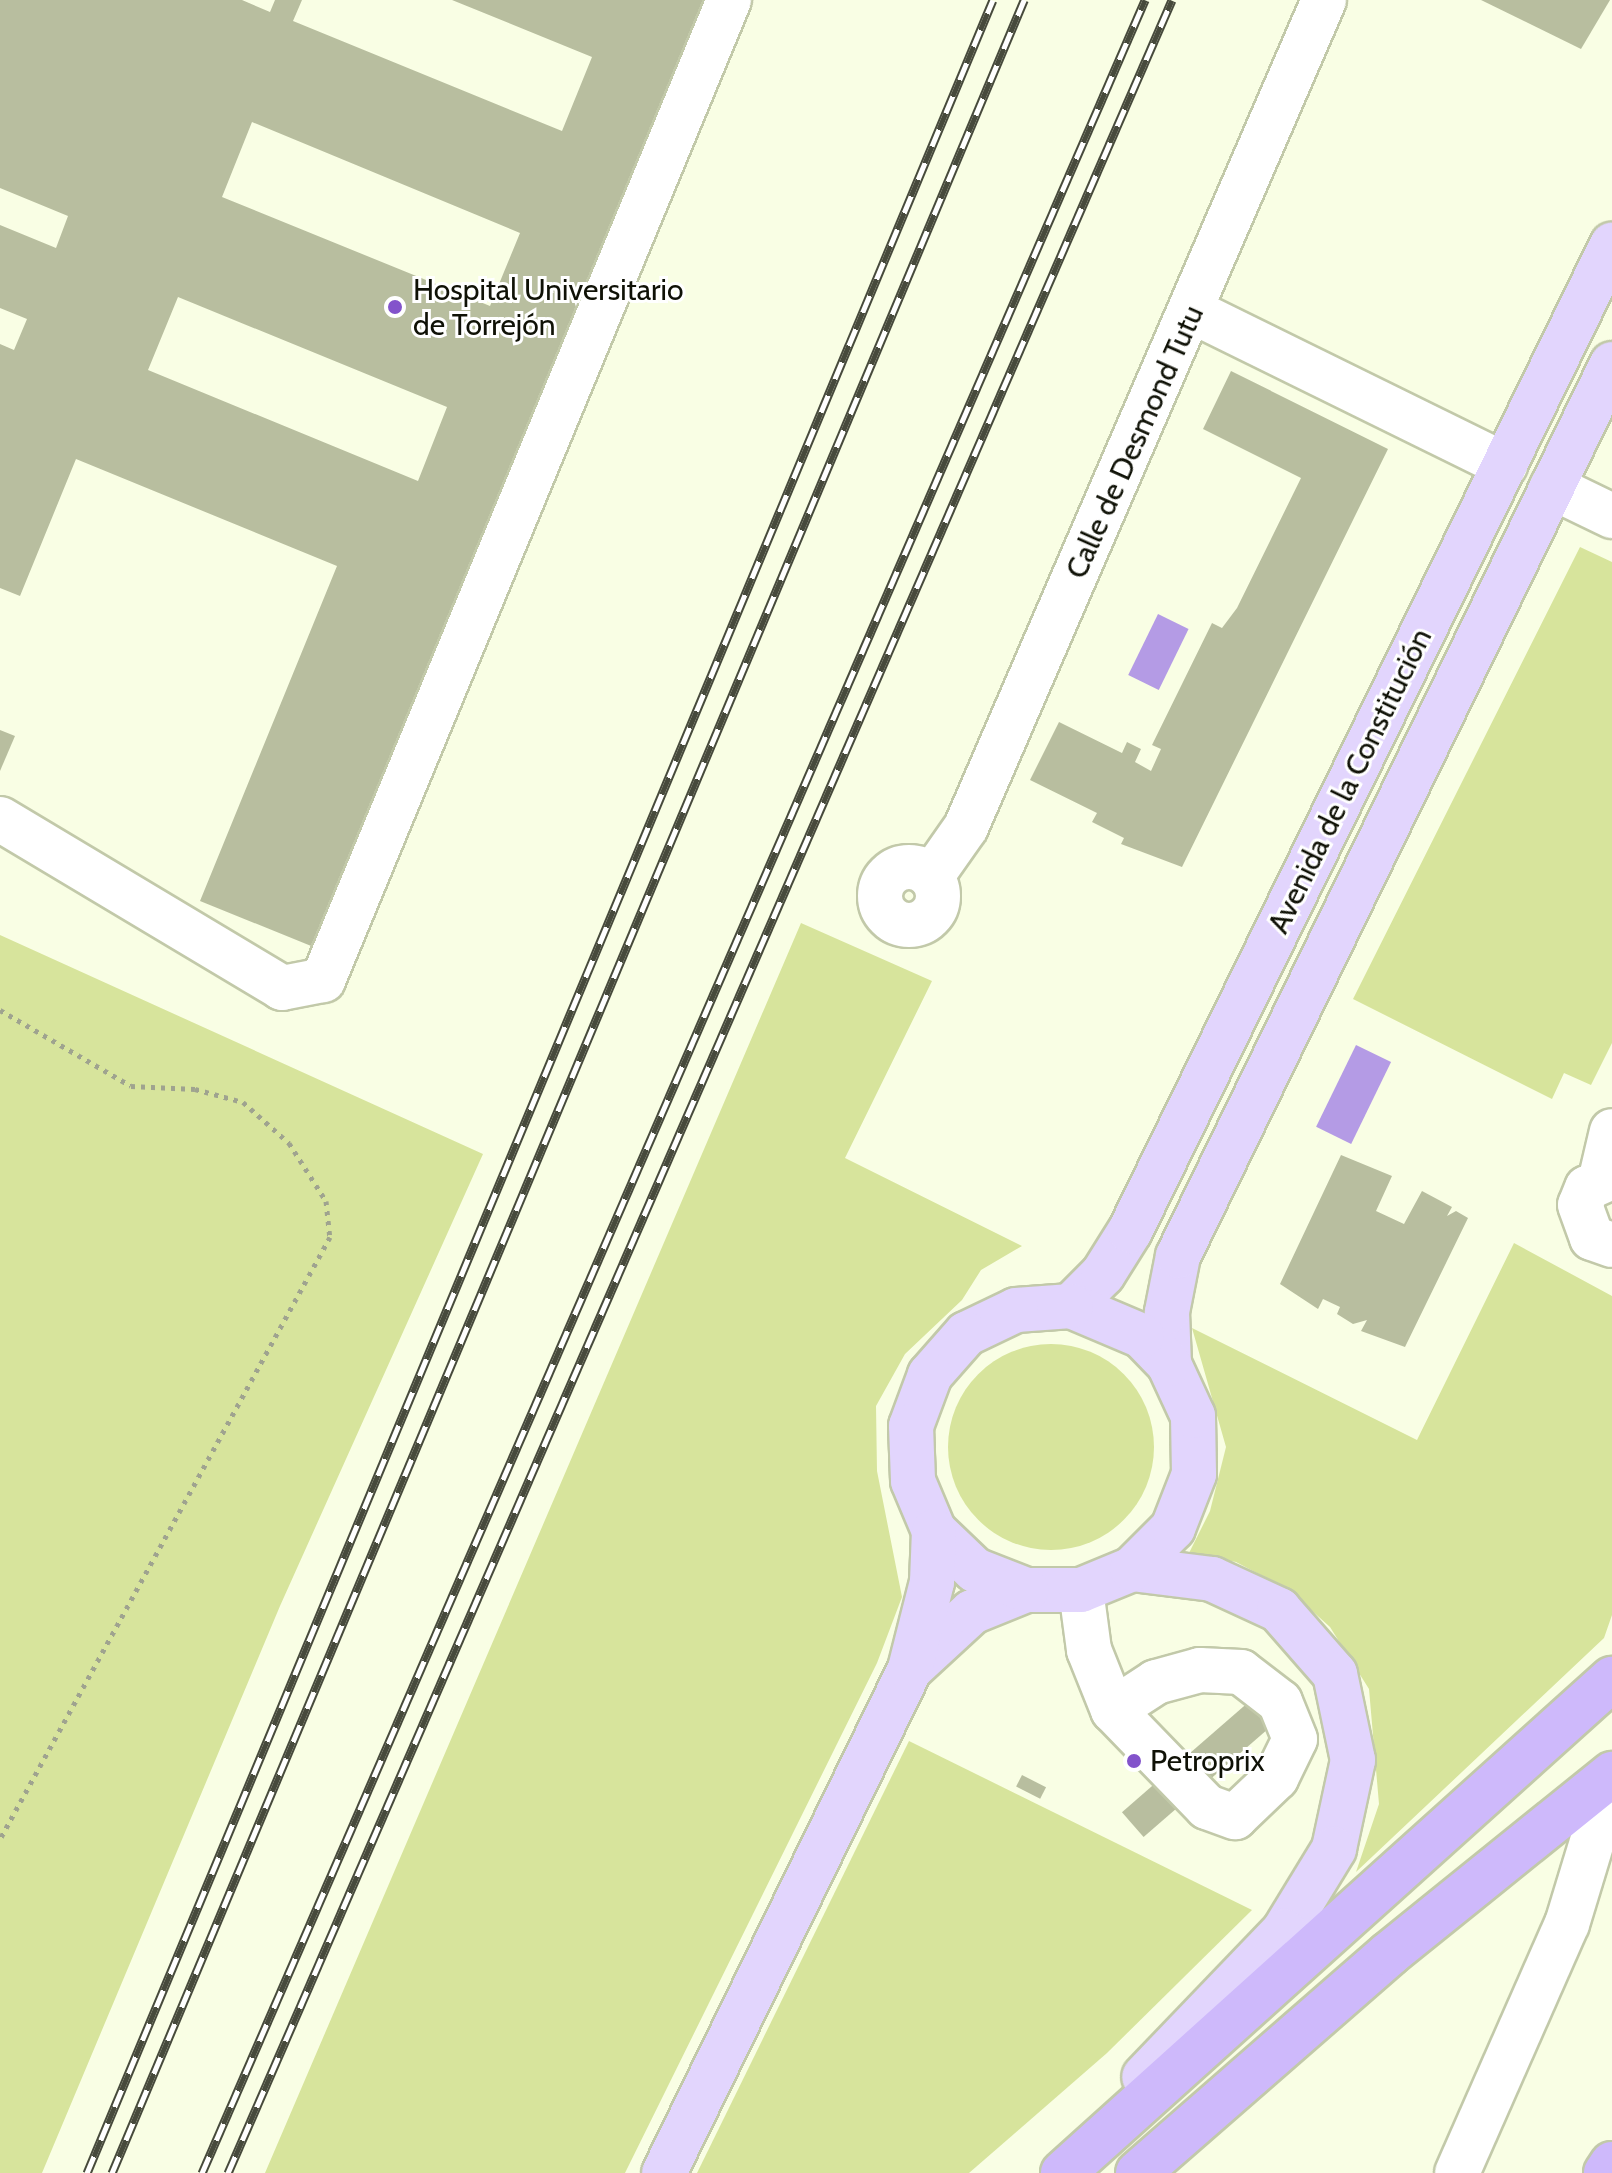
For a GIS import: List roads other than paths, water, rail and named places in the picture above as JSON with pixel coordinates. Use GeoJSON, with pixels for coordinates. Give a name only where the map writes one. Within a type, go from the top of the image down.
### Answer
{"type":"FeatureCollection","features":[{"type":"Feature","properties":{"kind":"highway"},"geometry":{"type":"LineString","coordinates":[[1063,2173],[1612,1679]]}},
{"type":"Feature","properties":{"kind":"highway"},"geometry":{"type":"LineString","coordinates":[[1138,2173],[1389,1954],[1612,1775]]}},
{"type":"Feature","properties":{"kind":"highway"},"geometry":{"type":"LineString","coordinates":[[1606,2173],[1612,2164]]}},
{"type":"Feature","properties":{"kind":"main road","name":"Avenida de la Constitución"},"geometry":{"type":"LineString","coordinates":[[1071,1306],[1103,1274],[1130,1231],[1612,245]]}},
{"type":"Feature","properties":{"kind":"main road","name":"Avenida de la Constitución"},"geometry":{"type":"LineString","coordinates":[[1169,1364],[1167,1312],[1178,1256],[1612,364]]}},
{"type":"Feature","properties":{"kind":"main road"},"geometry":{"type":"LineString","coordinates":[[1071,1306],[1131,1329],[1169,1364],[1193,1416],[1194,1474],[1173,1528],[1132,1569],[1081,1590],[1026,1590],[975,1570],[934,1531],[913,1481],[911,1426],[930,1375],[966,1334],[1016,1310],[1071,1306]]}},
{"type":"Feature","properties":{"kind":"main road"},"geometry":{"type":"LineString","coordinates":[[664,2173],[910,1669],[932,1582],[934,1531]]}},
{"type":"Feature","properties":{"kind":"main road"},"geometry":{"type":"LineString","coordinates":[[1052,2173],[1284,1931],[1334,1849],[1353,1760],[1335,1674],[1279,1610],[1212,1579],[1132,1569]]}},
{"type":"Feature","properties":{"kind":"main road"},"geometry":{"type":"LineString","coordinates":[[910,1669],[972,1612],[1026,1590]]}},
{"type":"Feature","properties":{"kind":"street"},"geometry":{"type":"LineString","coordinates":[[0,819],[282,988],[323,980],[729,0]]}},
{"type":"Feature","properties":{"kind":"street","name":"Calle de Desmond Tutu"},"geometry":{"type":"LineString","coordinates":[[931,877],[966,827],[1192,311],[1324,0]]}},
{"type":"Feature","properties":{"kind":"street"},"geometry":{"type":"LineString","coordinates":[[1192,311],[1505,465]]}},
{"type":"Feature","properties":{"kind":"street"},"geometry":{"type":"LineString","coordinates":[[1552,487],[1612,516]]}},
{"type":"Feature","properties":{"kind":"street"},"geometry":{"type":"LineString","coordinates":[[1612,1131],[1607,1177],[1583,1197],[1581,1223],[1592,1238],[1612,1245]]}},
{"type":"Feature","properties":{"kind":"street"},"geometry":{"type":"LineString","coordinates":[[1081,1590],[1089,1650],[1113,1710]]}},
{"type":"Feature","properties":{"kind":"street"},"geometry":{"type":"LineString","coordinates":[[1457,2173],[1567,1924],[1612,1775]]}},
{"type":"Feature","properties":{"kind":"railway"},"geometry":{"type":"LineString","coordinates":[[87,2173],[993,0]]}},
{"type":"Feature","properties":{"kind":"railway"},"geometry":{"type":"LineString","coordinates":[[112,2173],[1024,0]]}},
{"type":"Feature","properties":{"kind":"railway"},"geometry":{"type":"LineString","coordinates":[[202,2173],[1145,0]]}},
{"type":"Feature","properties":{"kind":"railway"},"geometry":{"type":"LineString","coordinates":[[228,2173],[1172,0]]}},
{"type":"Feature","properties":{"kind":"place","name":"Hospital Universitario de Torrejón"},"geometry":{"type":"Point","coordinates":[395,307]}},
{"type":"Feature","properties":{"kind":"place","name":"Petroprix"},"geometry":{"type":"Point","coordinates":[1134,1761]}}]}
